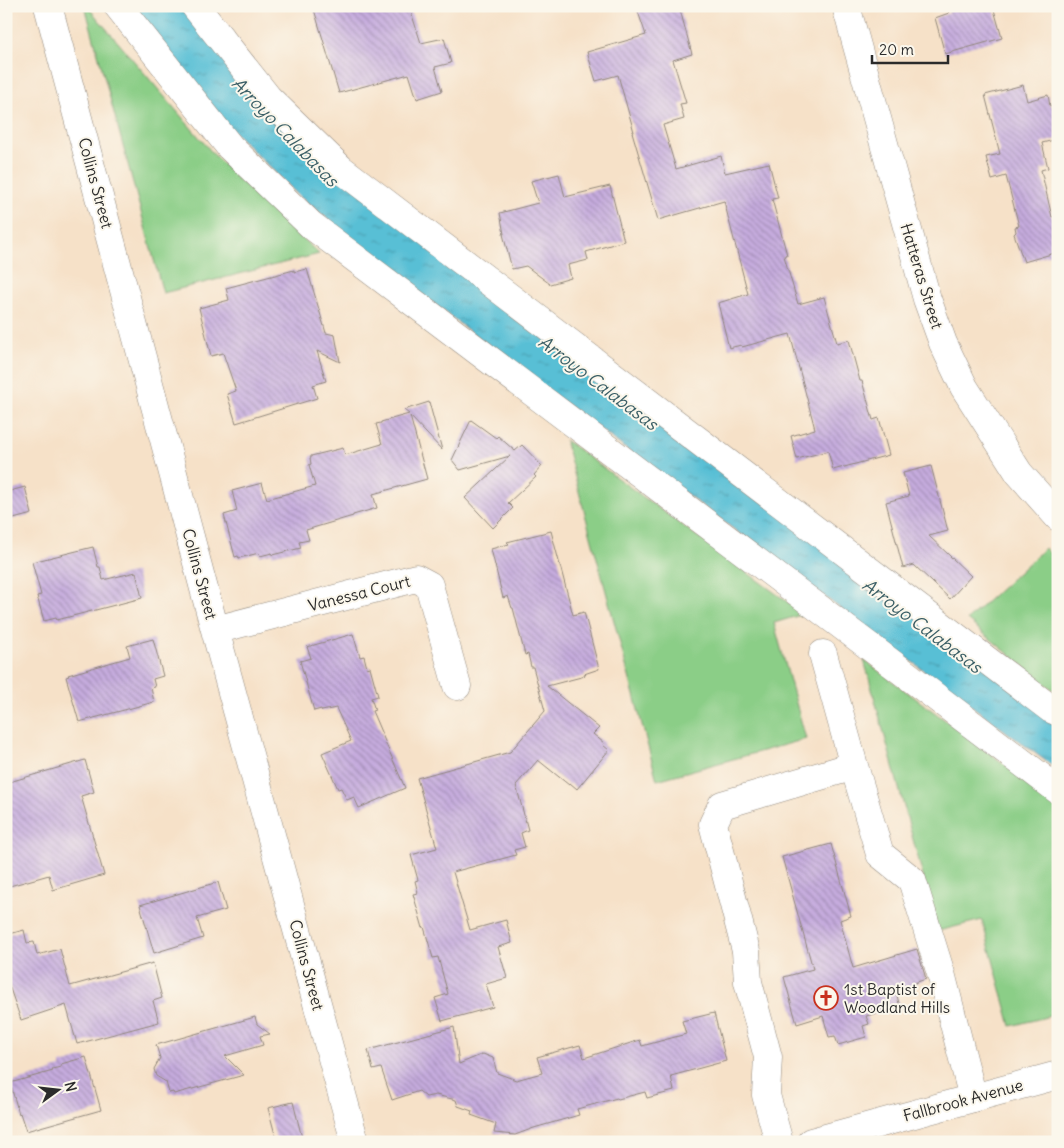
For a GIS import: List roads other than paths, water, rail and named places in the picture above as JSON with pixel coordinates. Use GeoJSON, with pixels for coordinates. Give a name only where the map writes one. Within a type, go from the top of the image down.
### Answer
{"type":"FeatureCollection","features":[{"type":"Feature","properties":{"kind":"street","name":"Collins Street"},"geometry":{"type":"LineString","coordinates":[[48,6],[215,630],[355,1142]]}},
{"type":"Feature","properties":{"kind":"street"},"geometry":{"type":"LineString","coordinates":[[118,6],[230,147],[311,225],[1058,790]]}},
{"type":"Feature","properties":{"kind":"street"},"geometry":{"type":"LineString","coordinates":[[195,6],[268,98],[341,169],[1058,712]]}},
{"type":"Feature","properties":{"kind":"street","name":"Hatteras Street"},"geometry":{"type":"LineString","coordinates":[[846,6],[927,300],[942,343],[964,387],[1019,473],[1058,517]]}},
{"type":"Feature","properties":{"kind":"street","name":"Vanessa Court"},"geometry":{"type":"LineString","coordinates":[[215,630],[416,578],[429,585],[457,686]]}},
{"type":"Feature","properties":{"kind":"street"},"geometry":{"type":"LineString","coordinates":[[823,654],[880,854],[912,880],[942,977],[973,1098]]}},
{"type":"Feature","properties":{"kind":"street"},"geometry":{"type":"LineString","coordinates":[[779,1142],[766,1095],[768,1057],[748,982],[746,951],[713,824],[722,804],[854,766]]}},
{"type":"Feature","properties":{"kind":"street","name":"Fallbrook Avenue"},"geometry":{"type":"LineString","coordinates":[[811,1142],[1058,1075]]}},
{"type":"Feature","properties":{"kind":"water","name":"Arroyo Calabasas"},"geometry":{"type":"Polygon","coordinates":[[[134,6],[183,6],[259,101],[1058,721],[1058,770],[435,305],[299,196],[229,127],[134,6]]]}},
{"type":"Feature","properties":{"kind":"place","name":"1st Baptist of Woodland Hills"},"geometry":{"type":"Point","coordinates":[826,998]}}]}
